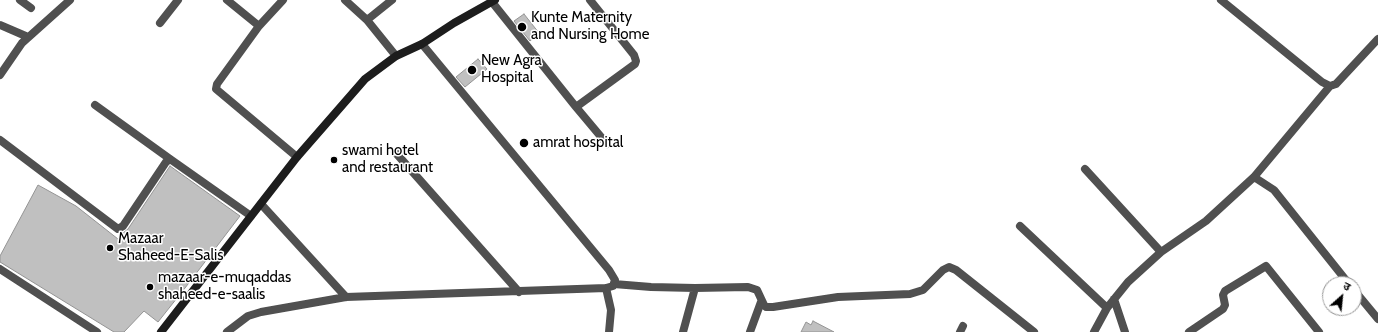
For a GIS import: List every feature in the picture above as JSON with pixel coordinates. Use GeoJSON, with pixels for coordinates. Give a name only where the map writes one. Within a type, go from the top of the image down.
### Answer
{"type":"FeatureCollection","features":[{"type":"Feature","properties":{"kind":"street"},"geometry":{"type":"LineString","coordinates":[[20,0],[31,8]]}},
{"type":"Feature","properties":{"kind":"street"},"geometry":{"type":"LineString","coordinates":[[0,75],[16,50],[28,37],[70,0]]}},
{"type":"Feature","properties":{"kind":"street"},"geometry":{"type":"LineString","coordinates":[[160,23],[178,0]]}},
{"type":"Feature","properties":{"kind":"street"},"geometry":{"type":"LineString","coordinates":[[227,0],[259,26]]}},
{"type":"Feature","properties":{"kind":"street"},"geometry":{"type":"LineString","coordinates":[[283,0],[259,26],[217,84],[216,89],[297,157]]}},
{"type":"Feature","properties":{"kind":"street"},"geometry":{"type":"LineString","coordinates":[[345,0],[367,20],[396,56]]}},
{"type":"Feature","properties":{"kind":"street"},"geometry":{"type":"LineString","coordinates":[[367,20],[392,0]]}},
{"type":"Feature","properties":{"kind":"street"},"geometry":{"type":"LineString","coordinates":[[576,107],[635,64],[636,61],[634,55],[590,0]]}},
{"type":"Feature","properties":{"kind":"street"},"geometry":{"type":"LineString","coordinates":[[1221,0],[1322,82],[1330,86]]}},
{"type":"Feature","properties":{"kind":"street"},"geometry":{"type":"LineString","coordinates":[[161,332],[297,157],[365,79],[396,56],[422,44],[454,23],[493,1],[606,144]]}},
{"type":"Feature","properties":{"kind":"street"},"geometry":{"type":"LineString","coordinates":[[0,25],[28,37]]}},
{"type":"Feature","properties":{"kind":"street"},"geometry":{"type":"LineString","coordinates":[[1094,332],[1107,308],[1128,282],[1161,252],[1206,221],[1254,178],[1330,86],[1336,84],[1378,39]]}},
{"type":"Feature","properties":{"kind":"street"},"geometry":{"type":"LineString","coordinates":[[422,44],[609,270],[614,278],[614,284]]}},
{"type":"Feature","properties":{"kind":"street"},"geometry":{"type":"LineString","coordinates":[[95,104],[251,216]]}},
{"type":"Feature","properties":{"kind":"street"},"geometry":{"type":"LineString","coordinates":[[0,140],[118,229],[123,226],[170,159]]}},
{"type":"Feature","properties":{"kind":"street"},"geometry":{"type":"LineString","coordinates":[[395,152],[519,292]]}},
{"type":"Feature","properties":{"kind":"street"},"geometry":{"type":"LineString","coordinates":[[1085,169],[1161,252]]}},
{"type":"Feature","properties":{"kind":"street"},"geometry":{"type":"LineString","coordinates":[[1254,178],[1274,190],[1343,276]]}},
{"type":"Feature","properties":{"kind":"street"},"geometry":{"type":"LineString","coordinates":[[261,204],[346,297]]}},
{"type":"Feature","properties":{"kind":"street"},"geometry":{"type":"LineString","coordinates":[[1020,226],[1107,308]]}},
{"type":"Feature","properties":{"kind":"street"},"geometry":{"type":"LineString","coordinates":[[1189,332],[1223,309],[1225,305],[1223,295],[1225,291],[1266,266],[1319,332]]}},
{"type":"Feature","properties":{"kind":"street"},"geometry":{"type":"LineString","coordinates":[[227,332],[248,316],[261,312],[346,297],[606,288],[613,286],[614,284],[695,288],[748,287],[757,290],[761,302],[766,307],[773,307],[838,297],[910,294],[923,290],[942,270],[949,267],[956,270],[1034,332]]}},
{"type":"Feature","properties":{"kind":"street"},"geometry":{"type":"LineString","coordinates":[[0,269],[97,332]]}},
{"type":"Feature","properties":{"kind":"street"},"geometry":{"type":"LineString","coordinates":[[606,288],[611,310],[609,332]]}},
{"type":"Feature","properties":{"kind":"street"},"geometry":{"type":"LineString","coordinates":[[683,332],[695,288]]}},
{"type":"Feature","properties":{"kind":"street"},"geometry":{"type":"LineString","coordinates":[[1114,299],[1125,332]]}},
{"type":"Feature","properties":{"kind":"street"},"geometry":{"type":"LineString","coordinates":[[1362,300],[1378,319]]}},
{"type":"Feature","properties":{"kind":"street"},"geometry":{"type":"LineString","coordinates":[[750,332],[761,302]]}},
{"type":"Feature","properties":{"kind":"building"},"geometry":{"type":"Polygon","coordinates":[[[524,14],[539,33],[530,41],[514,21],[524,14]]]}},
{"type":"Feature","properties":{"kind":"building"},"geometry":{"type":"Polygon","coordinates":[[[478,59],[487,69],[465,87],[456,77],[478,59]]]}},
{"type":"Feature","properties":{"kind":"building","name":"Mazaar Shaheed-E-Salis"},"geometry":{"type":"Polygon","coordinates":[[[170,166],[240,216],[158,322],[144,311],[124,332],[114,332],[0,262],[0,256],[38,185],[76,206],[118,239],[128,229],[170,166]]]}},
{"type":"Feature","properties":{"kind":"building"},"geometry":{"type":"Polygon","coordinates":[[[813,321],[834,332],[801,332],[806,322],[811,325],[813,321]]]}},
{"type":"Feature","properties":{"kind":"place","name":"Kunte Maternity and Nursing Home"},"geometry":{"type":"Point","coordinates":[522,27]}},
{"type":"Feature","properties":{"kind":"place","name":"New Agra Hospital"},"geometry":{"type":"Point","coordinates":[472,70]}},
{"type":"Feature","properties":{"kind":"place","name":"amrat hospital"},"geometry":{"type":"Point","coordinates":[524,143]}},
{"type":"Feature","properties":{"kind":"place","name":"swami hotel and restaurant"},"geometry":{"type":"Point","coordinates":[334,160]}},
{"type":"Feature","properties":{"kind":"place","name":"Mazaar Shaheed-E-Salis"},"geometry":{"type":"Point","coordinates":[110,248]}},
{"type":"Feature","properties":{"kind":"place","name":"mazaar-e-muqaddas shaheed-e-saalis"},"geometry":{"type":"Point","coordinates":[150,287]}}]}
